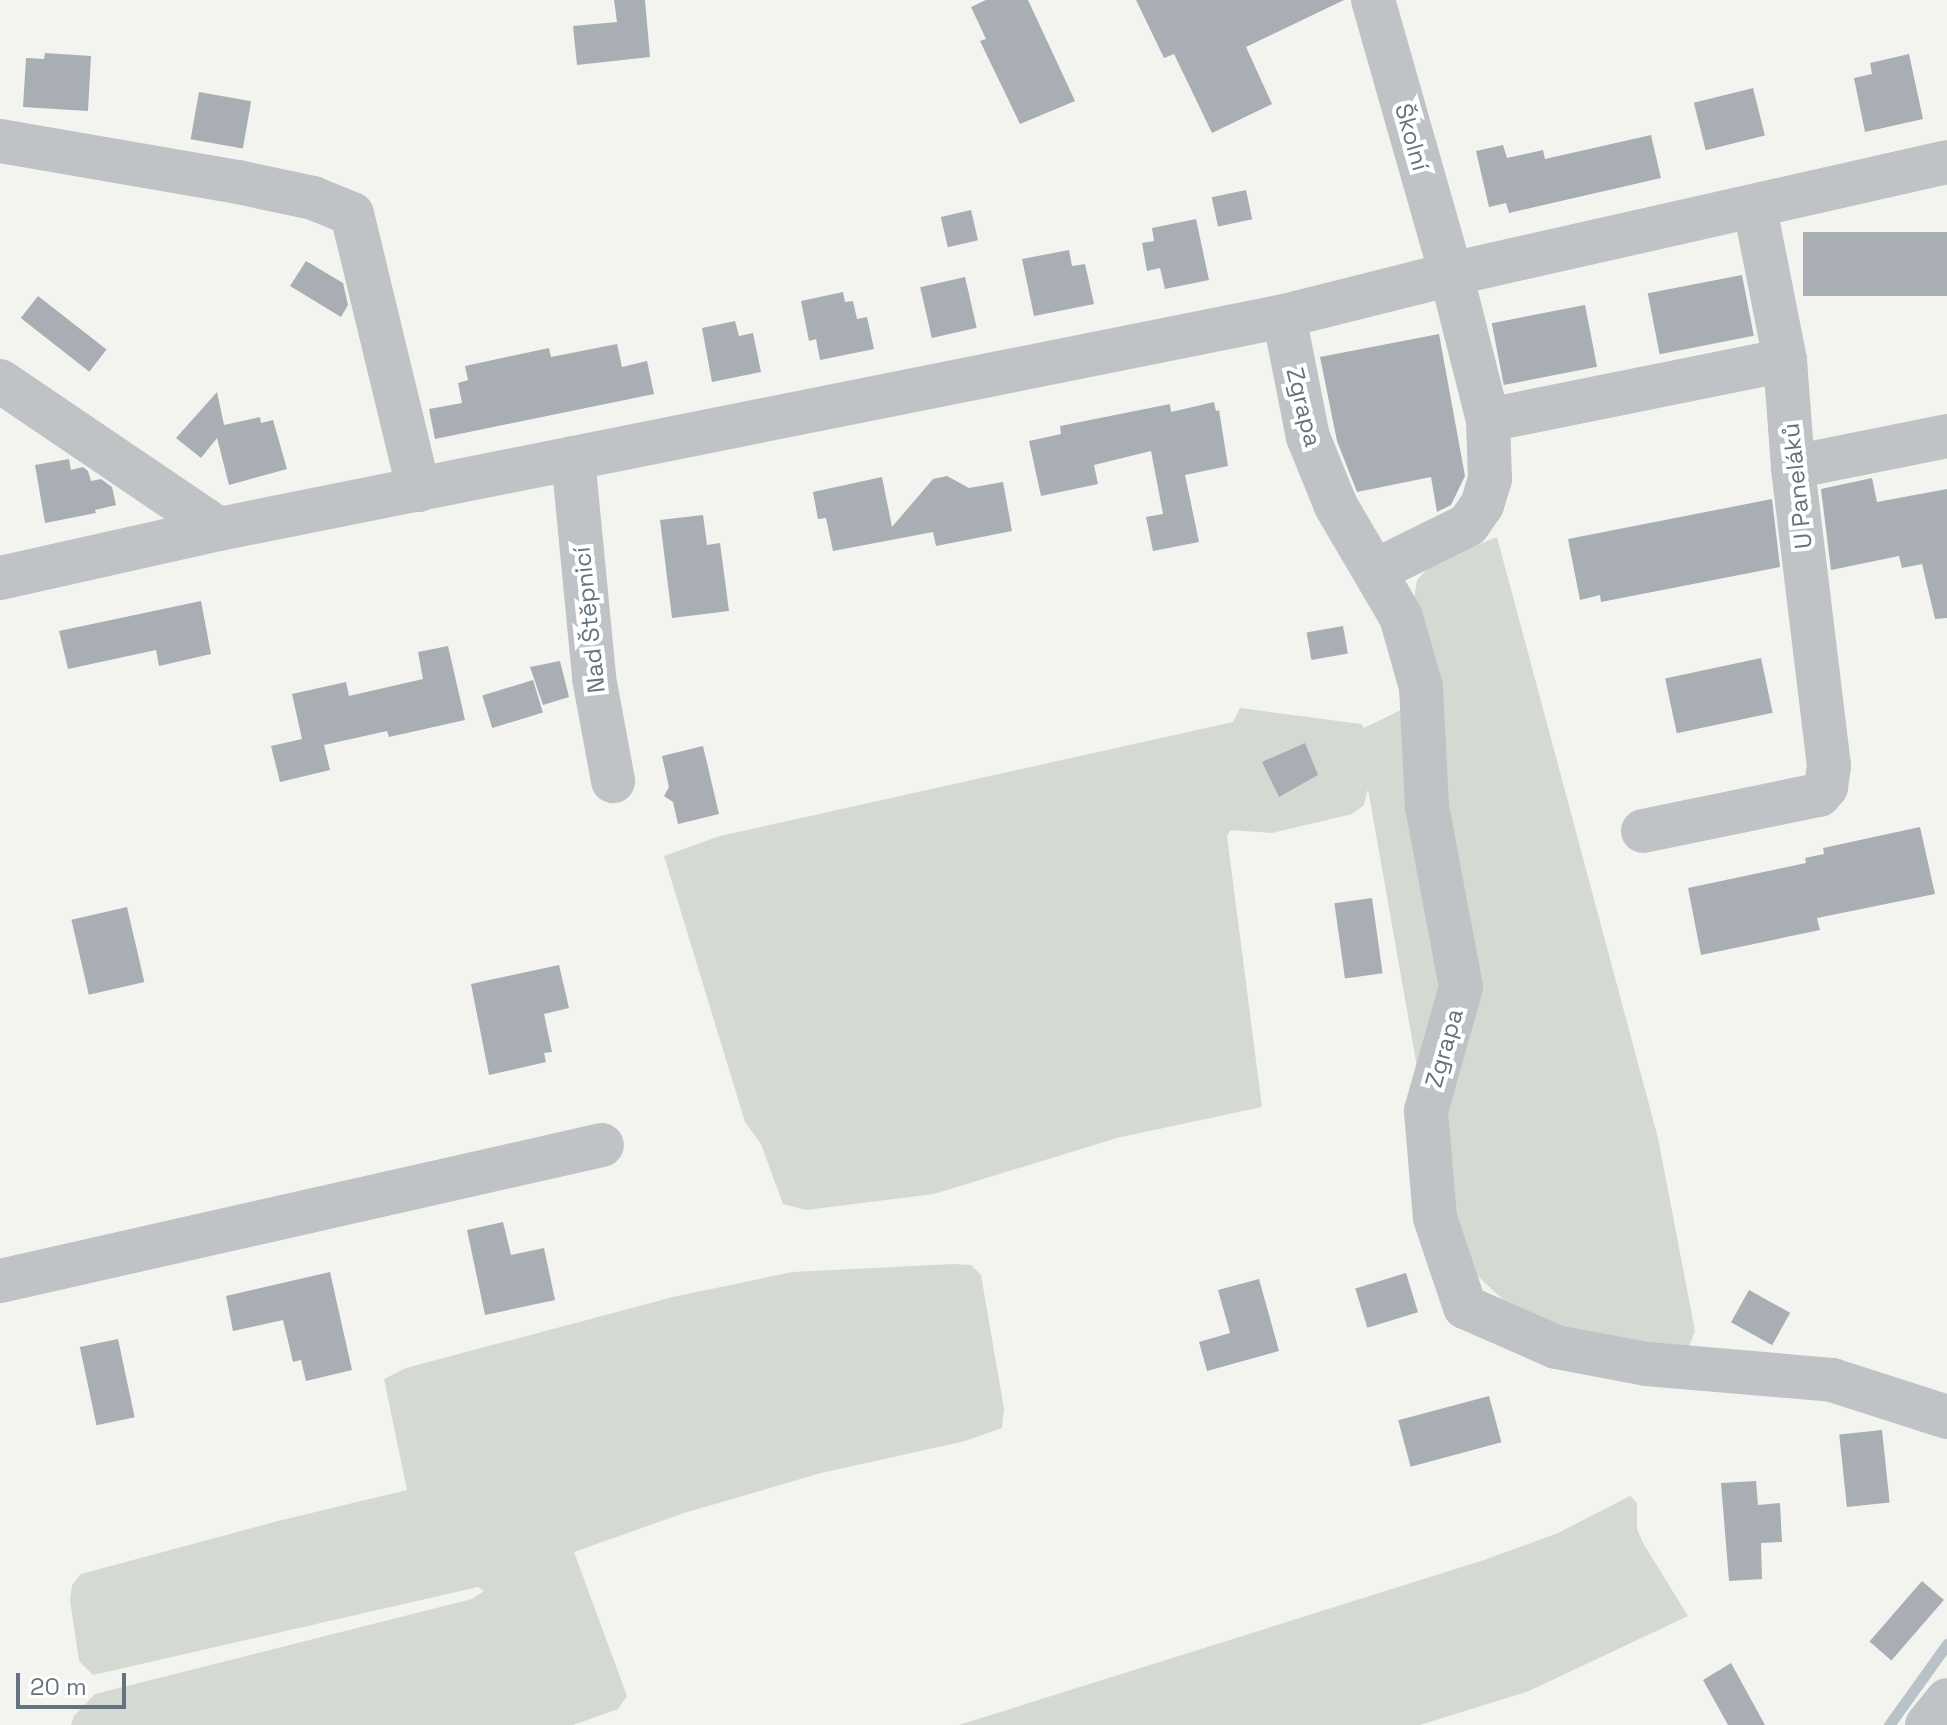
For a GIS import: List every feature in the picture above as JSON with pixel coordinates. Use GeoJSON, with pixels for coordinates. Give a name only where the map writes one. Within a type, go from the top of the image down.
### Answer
{"type":"FeatureCollection","features":[{"type":"Feature","properties":{"kind":"street","name":"Školní"},"geometry":{"type":"LineString","coordinates":[[1373,0],[1451,274],[1488,420],[1490,479],[1482,505],[1468,525],[1375,571]]}},
{"type":"Feature","properties":{"kind":"street"},"geometry":{"type":"LineString","coordinates":[[0,141],[238,182],[313,198],[352,214],[419,490]]}},
{"type":"Feature","properties":{"kind":"street"},"geometry":{"type":"LineString","coordinates":[[0,578],[219,529],[1284,316],[1451,274],[1755,208],[1947,162]]}},
{"type":"Feature","properties":{"kind":"street","name":"U Paneláků"},"geometry":{"type":"LineString","coordinates":[[1643,831],[1819,795],[1826,787],[1829,766],[1793,467],[1785,360],[1755,208]]}},
{"type":"Feature","properties":{"kind":"street","name":"Zgrapa"},"geometry":{"type":"LineString","coordinates":[[1284,316],[1308,437],[1336,506],[1401,617],[1421,687],[1427,807],[1461,987],[1426,1111],[1435,1218],[1465,1307],[1556,1347],[1647,1364],[1832,1380],[1947,1417]]}},
{"type":"Feature","properties":{"kind":"street"},"geometry":{"type":"LineString","coordinates":[[1488,420],[1785,360]]}},
{"type":"Feature","properties":{"kind":"street"},"geometry":{"type":"LineString","coordinates":[[0,381],[219,529]]}},
{"type":"Feature","properties":{"kind":"street"},"geometry":{"type":"LineString","coordinates":[[1793,467],[1947,436]]}},
{"type":"Feature","properties":{"kind":"street","name":"Nad Štěpnicí"},"geometry":{"type":"LineString","coordinates":[[573,458],[594,678],[613,781]]}},
{"type":"Feature","properties":{"kind":"street"},"geometry":{"type":"LineString","coordinates":[[0,1281],[602,1145]]}},
{"type":"Feature","properties":{"kind":"street"},"geometry":{"type":"LineString","coordinates":[[1927,1725],[1947,1700]]}},
{"type":"Feature","properties":{"kind":"shaded area"},"geometry":{"type":"Polygon","coordinates":[[[1497,537],[1658,1138],[1695,1331],[1688,1349],[1600,1343],[1520,1316],[1460,1259],[1442,1209],[1368,789],[1364,805],[1352,814],[1272,833],[1231,830],[1227,836],[1262,1107],[1117,1138],[934,1194],[806,1210],[783,1204],[761,1144],[745,1122],[664,856],[720,836],[1233,722],[1240,708],[1361,724],[1364,728],[1438,692],[1413,606],[1417,580],[1433,563],[1497,537]]]}},
{"type":"Feature","properties":{"kind":"shaded area"},"geometry":{"type":"Polygon","coordinates":[[[971,1265],[981,1275],[1004,1409],[1002,1428],[965,1441],[821,1473],[684,1513],[574,1552],[627,1696],[618,1709],[573,1725],[71,1725],[74,1716],[95,1694],[472,1599],[484,1591],[478,1587],[93,1675],[79,1661],[70,1600],[72,1585],[81,1574],[407,1490],[384,1379],[406,1368],[673,1297],[792,1272],[971,1265]]]}},
{"type":"Feature","properties":{"kind":"shaded area"},"geometry":{"type":"Polygon","coordinates":[[[1630,1496],[1637,1503],[1637,1529],[1643,1543],[1688,1616],[1529,1691],[1420,1725],[959,1725],[1484,1560],[1558,1533],[1630,1496]]]}},
{"type":"Feature","properties":{"kind":"building"},"geometry":{"type":"Polygon","coordinates":[[[614,0],[645,0],[650,57],[577,65],[573,26],[617,22],[614,0]]]}},
{"type":"Feature","properties":{"kind":"building"},"geometry":{"type":"Polygon","coordinates":[[[986,0],[1028,0],[1075,101],[1020,124],[980,41],[986,39],[971,7],[986,0]]]}},
{"type":"Feature","properties":{"kind":"building"},"geometry":{"type":"Polygon","coordinates":[[[1136,0],[1344,0],[1246,47],[1272,104],[1212,133],[1174,54],[1164,58],[1136,0]]]}},
{"type":"Feature","properties":{"kind":"building"},"geometry":{"type":"Polygon","coordinates":[[[45,53],[91,56],[88,111],[23,107],[26,58],[44,59],[45,53]]]}},
{"type":"Feature","properties":{"kind":"building"},"geometry":{"type":"Polygon","coordinates":[[[1909,54],[1923,119],[1865,132],[1854,78],[1872,74],[1870,63],[1909,54]]]}},
{"type":"Feature","properties":{"kind":"building"},"geometry":{"type":"Polygon","coordinates":[[[1753,88],[1765,136],[1706,150],[1694,103],[1753,88]]]}},
{"type":"Feature","properties":{"kind":"building"},"geometry":{"type":"Polygon","coordinates":[[[199,92],[251,101],[243,148],[191,139],[199,92]]]}},
{"type":"Feature","properties":{"kind":"building"},"geometry":{"type":"Polygon","coordinates":[[[1651,135],[1661,178],[1509,213],[1506,203],[1489,207],[1476,151],[1503,145],[1507,158],[1543,150],[1545,159],[1651,135]]]}},
{"type":"Feature","properties":{"kind":"building"},"geometry":{"type":"Polygon","coordinates":[[[1246,190],[1252,219],[1218,227],[1212,197],[1246,190]]]}},
{"type":"Feature","properties":{"kind":"building"},"geometry":{"type":"Polygon","coordinates":[[[971,210],[978,240],[948,247],[941,217],[971,210]]]}},
{"type":"Feature","properties":{"kind":"building"},"geometry":{"type":"Polygon","coordinates":[[[1196,219],[1209,280],[1165,289],[1160,268],[1147,271],[1142,243],[1154,241],[1152,228],[1196,219]]]}},
{"type":"Feature","properties":{"kind":"building"},"geometry":{"type":"Polygon","coordinates":[[[1803,232],[1947,232],[1947,296],[1803,296],[1803,232]]]}},
{"type":"Feature","properties":{"kind":"building"},"geometry":{"type":"Polygon","coordinates":[[[1069,250],[1072,266],[1085,264],[1094,304],[1034,316],[1022,259],[1069,250]]]}},
{"type":"Feature","properties":{"kind":"building"},"geometry":{"type":"Polygon","coordinates":[[[306,261],[343,283],[348,305],[341,317],[290,286],[306,261]]]}},
{"type":"Feature","properties":{"kind":"building"},"geometry":{"type":"Polygon","coordinates":[[[1742,275],[1754,336],[1660,354],[1648,293],[1742,275]]]}},
{"type":"Feature","properties":{"kind":"building"},"geometry":{"type":"Polygon","coordinates":[[[965,277],[977,328],[932,338],[920,287],[965,277]]]}},
{"type":"Feature","properties":{"kind":"building"},"geometry":{"type":"Polygon","coordinates":[[[843,292],[845,302],[853,301],[857,319],[867,317],[874,349],[820,360],[816,339],[809,341],[801,301],[843,292]]]}},
{"type":"Feature","properties":{"kind":"building"},"geometry":{"type":"Polygon","coordinates":[[[38,296],[107,350],[89,372],[21,318],[38,296]]]}},
{"type":"Feature","properties":{"kind":"building"},"geometry":{"type":"Polygon","coordinates":[[[1585,305],[1597,367],[1504,385],[1492,323],[1585,305]]]}},
{"type":"Feature","properties":{"kind":"building"},"geometry":{"type":"Polygon","coordinates":[[[735,321],[739,336],[753,333],[761,372],[712,382],[702,328],[735,321]]]}},
{"type":"Feature","properties":{"kind":"building"},"geometry":{"type":"Polygon","coordinates":[[[1439,334],[1465,476],[1451,505],[1437,512],[1431,477],[1357,492],[1337,441],[1320,357],[1439,334]]]}},
{"type":"Feature","properties":{"kind":"building"},"geometry":{"type":"Polygon","coordinates":[[[617,344],[622,367],[647,361],[654,394],[435,439],[429,409],[462,403],[458,383],[468,380],[465,366],[549,348],[551,357],[617,344]]]}},
{"type":"Feature","properties":{"kind":"building"},"geometry":{"type":"Polygon","coordinates":[[[217,392],[224,425],[260,417],[261,423],[273,420],[287,469],[229,485],[217,438],[201,458],[176,438],[217,392]]]}},
{"type":"Feature","properties":{"kind":"building"},"geometry":{"type":"Polygon","coordinates":[[[1214,402],[1216,411],[1219,410],[1228,466],[1185,475],[1199,542],[1153,551],[1146,517],[1163,514],[1151,451],[1094,465],[1098,484],[1041,496],[1029,441],[1061,434],[1060,426],[1170,404],[1171,412],[1214,402]]]}},
{"type":"Feature","properties":{"kind":"building"},"geometry":{"type":"Polygon","coordinates":[[[69,459],[71,470],[83,467],[91,481],[101,479],[112,487],[116,505],[95,510],[96,513],[45,523],[35,465],[69,459]]]}},
{"type":"Feature","properties":{"kind":"building"},"geometry":{"type":"Polygon","coordinates":[[[947,476],[969,488],[1003,482],[1012,531],[936,546],[933,532],[833,551],[826,518],[818,519],[813,492],[882,477],[892,527],[933,479],[947,476]]]}},
{"type":"Feature","properties":{"kind":"building"},"geometry":{"type":"Polygon","coordinates":[[[1872,478],[1877,502],[1947,489],[1947,618],[1935,619],[1922,564],[1902,568],[1899,556],[1831,570],[1821,489],[1872,478]]]}},
{"type":"Feature","properties":{"kind":"building"},"geometry":{"type":"Polygon","coordinates":[[[1772,499],[1780,567],[1601,602],[1600,595],[1580,600],[1568,539],[1772,499]]]}},
{"type":"Feature","properties":{"kind":"building"},"geometry":{"type":"Polygon","coordinates":[[[703,515],[707,545],[720,543],[729,611],[672,618],[660,520],[703,515]]]}},
{"type":"Feature","properties":{"kind":"building"},"geometry":{"type":"Polygon","coordinates":[[[201,601],[211,654],[159,666],[156,650],[68,669],[59,631],[201,601]]]}},
{"type":"Feature","properties":{"kind":"building"},"geometry":{"type":"Polygon","coordinates":[[[1343,626],[1348,654],[1311,660],[1307,632],[1343,626]]]}},
{"type":"Feature","properties":{"kind":"building"},"geometry":{"type":"Polygon","coordinates":[[[448,646],[465,720],[389,737],[387,731],[324,745],[330,770],[280,782],[271,746],[302,739],[292,694],[346,682],[349,696],[423,679],[418,652],[448,646]]]}},
{"type":"Feature","properties":{"kind":"building"},"geometry":{"type":"Polygon","coordinates":[[[1761,658],[1773,713],[1677,733],[1665,678],[1761,658]]]}},
{"type":"Feature","properties":{"kind":"building"},"geometry":{"type":"Polygon","coordinates":[[[560,661],[569,697],[543,705],[530,667],[560,661]]]}},
{"type":"Feature","properties":{"kind":"building"},"geometry":{"type":"Polygon","coordinates":[[[533,680],[543,713],[492,728],[482,695],[533,680]]]}},
{"type":"Feature","properties":{"kind":"building"},"geometry":{"type":"Polygon","coordinates":[[[1305,743],[1318,775],[1279,797],[1262,762],[1305,743]]]}},
{"type":"Feature","properties":{"kind":"building"},"geometry":{"type":"Polygon","coordinates":[[[703,746],[719,814],[678,824],[673,802],[664,796],[669,787],[662,756],[703,746]]]}},
{"type":"Feature","properties":{"kind":"building"},"geometry":{"type":"Polygon","coordinates":[[[1920,827],[1935,894],[1817,918],[1820,930],[1701,955],[1688,888],[1806,863],[1805,858],[1824,854],[1823,848],[1920,827]]]}},
{"type":"Feature","properties":{"kind":"building"},"geometry":{"type":"Polygon","coordinates":[[[1372,898],[1383,973],[1345,979],[1334,903],[1372,898]]]}},
{"type":"Feature","properties":{"kind":"building"},"geometry":{"type":"Polygon","coordinates":[[[127,907],[144,982],[89,995],[71,920],[127,907]]]}},
{"type":"Feature","properties":{"kind":"building"},"geometry":{"type":"Polygon","coordinates":[[[559,965],[569,1008],[544,1014],[552,1052],[544,1053],[546,1062],[489,1075],[471,984],[559,965]]]}},
{"type":"Feature","properties":{"kind":"building"},"geometry":{"type":"Polygon","coordinates":[[[503,1222],[511,1255],[544,1248],[555,1300],[485,1315],[467,1230],[503,1222]]]}},
{"type":"Feature","properties":{"kind":"building"},"geometry":{"type":"Polygon","coordinates":[[[330,1272],[352,1370],[306,1381],[301,1360],[293,1362],[283,1320],[233,1331],[226,1296],[330,1272]]]}},
{"type":"Feature","properties":{"kind":"building"},"geometry":{"type":"Polygon","coordinates":[[[1406,1273],[1418,1312],[1367,1328],[1355,1288],[1406,1273]]]}},
{"type":"Feature","properties":{"kind":"building"},"geometry":{"type":"Polygon","coordinates":[[[1259,1279],[1279,1351],[1207,1371],[1199,1342],[1230,1333],[1218,1290],[1259,1279]]]}},
{"type":"Feature","properties":{"kind":"building"},"geometry":{"type":"Polygon","coordinates":[[[1749,1290],[1790,1313],[1772,1345],[1731,1322],[1749,1290]]]}},
{"type":"Feature","properties":{"kind":"building"},"geometry":{"type":"Polygon","coordinates":[[[118,1339],[135,1417],[96,1425],[80,1347],[118,1339]]]}},
{"type":"Feature","properties":{"kind":"building"},"geometry":{"type":"Polygon","coordinates":[[[1489,1396],[1501,1442],[1411,1467],[1398,1420],[1489,1396]]]}},
{"type":"Feature","properties":{"kind":"building"},"geometry":{"type":"Polygon","coordinates":[[[1882,1430],[1890,1503],[1847,1507],[1839,1434],[1882,1430]]]}},
{"type":"Feature","properties":{"kind":"building"},"geometry":{"type":"Polygon","coordinates":[[[1756,1481],[1758,1505],[1780,1503],[1782,1542],[1761,1543],[1762,1579],[1729,1581],[1721,1483],[1756,1481]]]}},
{"type":"Feature","properties":{"kind":"building"},"geometry":{"type":"Polygon","coordinates":[[[1922,1581],[1944,1600],[1891,1660],[1870,1641],[1922,1581]]]}},
{"type":"Feature","properties":{"kind":"building"},"geometry":{"type":"Polygon","coordinates":[[[1731,1663],[1765,1725],[1728,1725],[1703,1680],[1731,1663]]]}},
{"type":"Feature","properties":{"kind":"waterway"},"geometry":{"type":"LineString","coordinates":[[1889,1725],[1947,1644]]}}]}
